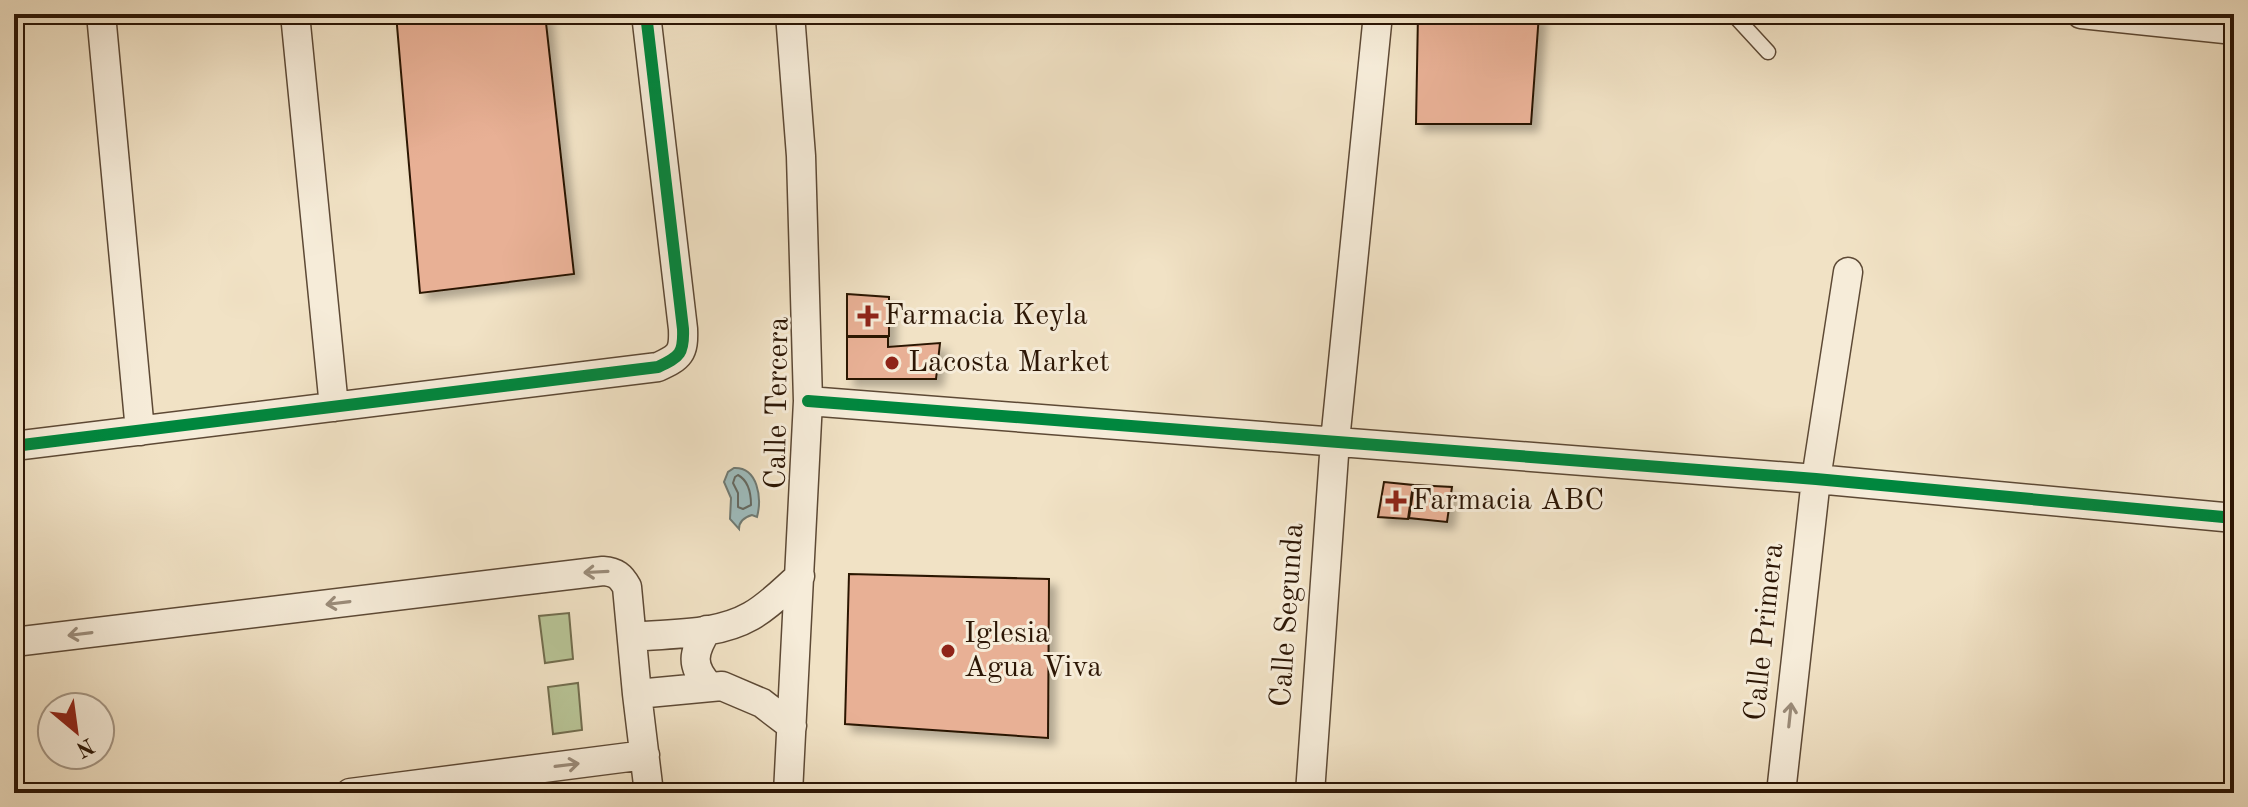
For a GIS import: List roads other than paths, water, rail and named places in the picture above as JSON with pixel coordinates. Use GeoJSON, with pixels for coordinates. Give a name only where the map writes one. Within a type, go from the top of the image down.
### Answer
{"type":"FeatureCollection","features":[{"type":"Feature","properties":{"kind":"street"},"geometry":{"type":"LineString","coordinates":[[101,14],[140,431]]}},
{"type":"Feature","properties":{"kind":"street"},"geometry":{"type":"LineString","coordinates":[[295,14],[334,407]]}},
{"type":"Feature","properties":{"kind":"street"},"geometry":{"type":"LineString","coordinates":[[14,446],[658,367],[675,359],[683,347],[683,329],[646,14]]}},
{"type":"Feature","properties":{"kind":"street","name":"Calle Tercera"},"geometry":{"type":"LineString","coordinates":[[788,793],[808,401],[801,156],[790,14]]}},
{"type":"Feature","properties":{"kind":"street","name":"Calle Segunda"},"geometry":{"type":"LineString","coordinates":[[1310,793],[1335,441],[1378,14]]}},
{"type":"Feature","properties":{"kind":"street"},"geometry":{"type":"LineString","coordinates":[[2081,14],[2234,30]]}},
{"type":"Feature","properties":{"kind":"street","name":"Calle Primera"},"geometry":{"type":"LineString","coordinates":[[1781,793],[1816,479],[1848,272]]}},
{"type":"Feature","properties":{"kind":"street"},"geometry":{"type":"LineString","coordinates":[[808,401],[1816,479],[2234,518]]}},
{"type":"Feature","properties":{"kind":"street"},"geometry":{"type":"LineString","coordinates":[[14,642],[614,572],[627,587],[649,793]]}},
{"type":"Feature","properties":{"kind":"street"},"geometry":{"type":"LineString","coordinates":[[633,637],[724,627],[749,617],[767,605],[800,576]]}},
{"type":"Feature","properties":{"kind":"street"},"geometry":{"type":"LineString","coordinates":[[707,630],[698,644],[695,657],[699,676],[709,686]]}},
{"type":"Feature","properties":{"kind":"street"},"geometry":{"type":"LineString","coordinates":[[637,694],[722,686],[762,703],[792,726]]}},
{"type":"Feature","properties":{"kind":"street"},"geometry":{"type":"LineString","coordinates":[[350,793],[645,755]]}},
{"type":"Feature","properties":{"kind":"lane"},"geometry":{"type":"LineString","coordinates":[[1733,14],[1768,52]]}},
{"type":"Feature","properties":{"kind":"water"},"geometry":{"type":"Polygon","coordinates":[[[734,468],[742,469],[753,478],[759,501],[757,517],[752,515],[745,518],[739,529],[730,519],[731,498],[724,482],[728,472],[734,468]]]}},
{"type":"Feature","properties":{"kind":"place","name":"Farmacia Keyla"},"geometry":{"type":"Point","coordinates":[868,316]}},
{"type":"Feature","properties":{"kind":"place","name":"Lacosta Market"},"geometry":{"type":"Point","coordinates":[892,363]}},
{"type":"Feature","properties":{"kind":"place","name":"Farmacia ABC"},"geometry":{"type":"Point","coordinates":[1396,501]}},
{"type":"Feature","properties":{"kind":"place","name":"Iglesia Agua Viva"},"geometry":{"type":"Point","coordinates":[948,651]}}]}
